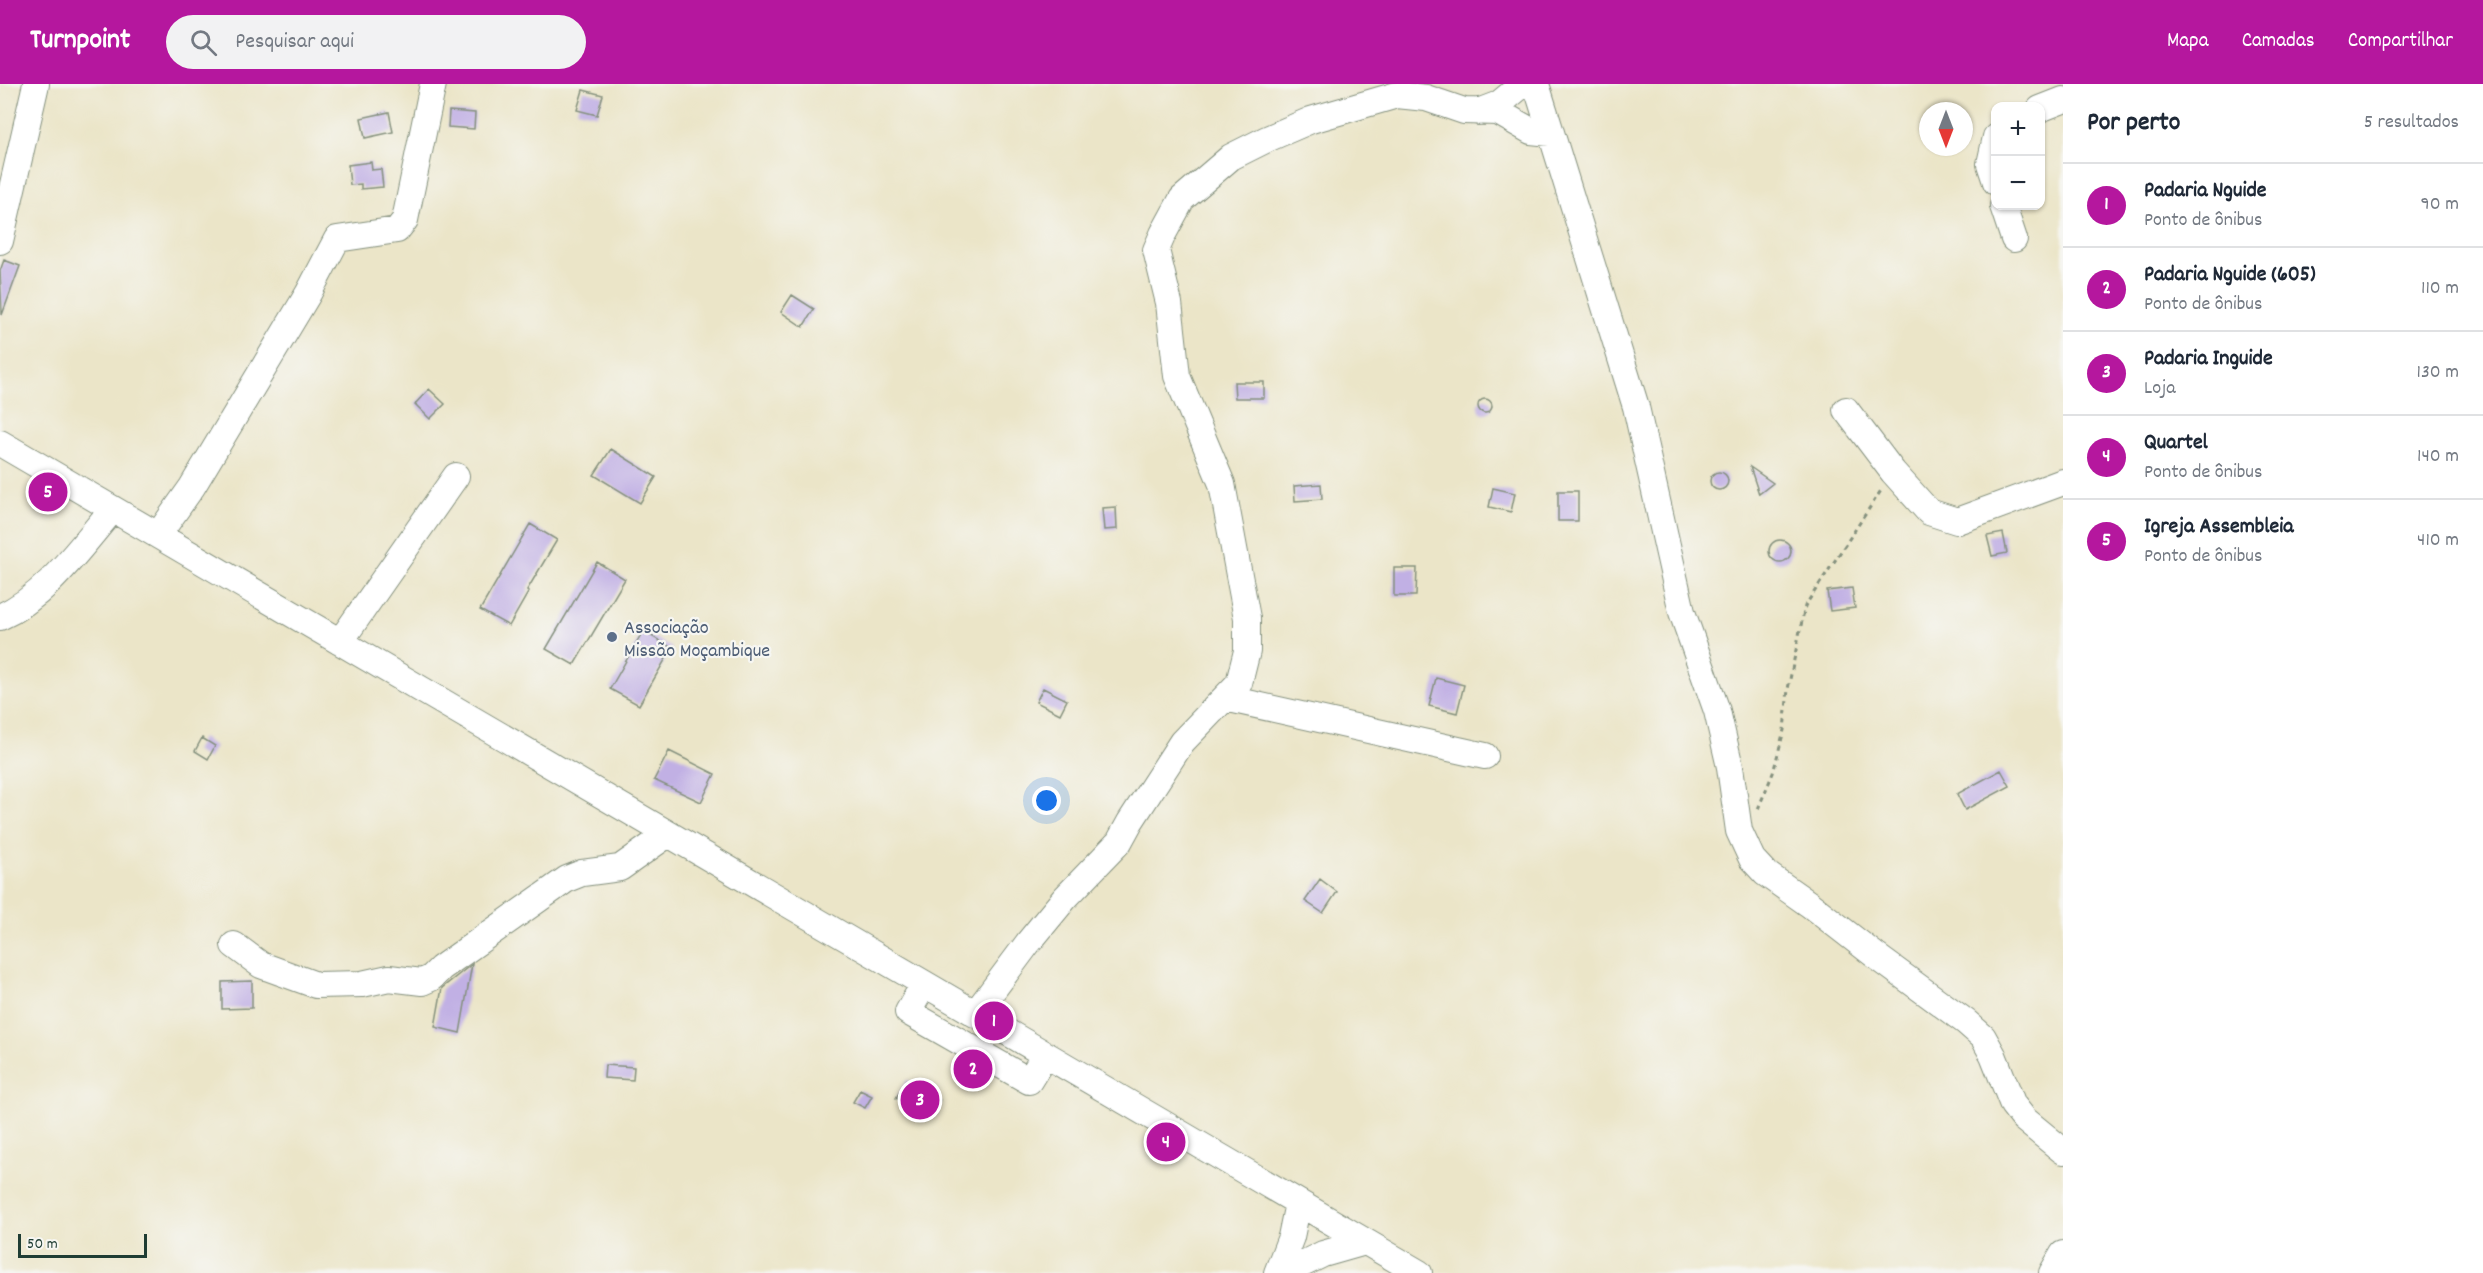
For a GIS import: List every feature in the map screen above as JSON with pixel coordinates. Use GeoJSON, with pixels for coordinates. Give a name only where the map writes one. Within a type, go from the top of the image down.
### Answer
{"type":"FeatureCollection","features":[{"type":"Feature","properties":{"kind":"street"},"geometry":{"type":"LineString","coordinates":[[0,241],[36,84]]}},
{"type":"Feature","properties":{"kind":"street"},"geometry":{"type":"LineString","coordinates":[[158,535],[192,487],[308,294],[337,239],[397,230],[405,220],[433,84]]}},
{"type":"Feature","properties":{"kind":"street"},"geometry":{"type":"LineString","coordinates":[[1478,112],[1499,104],[1523,84]]}},
{"type":"Feature","properties":{"kind":"street"},"geometry":{"type":"LineString","coordinates":[[1536,84],[1636,407],[1682,612],[1717,711],[1730,766],[1739,831],[1755,865],[1932,996],[1983,1037],[1993,1055],[2013,1105],[2024,1119],[2063,1151]]}},
{"type":"Feature","properties":{"kind":"street"},"geometry":{"type":"LineString","coordinates":[[975,1014],[1065,898],[1119,842],[1182,742],[1239,683],[1244,669],[1247,651],[1247,618],[1221,484],[1177,376],[1169,303],[1156,250],[1162,234],[1182,199],[1231,157],[1311,120],[1397,95],[1426,98],[1464,111],[1498,112],[1532,131],[1550,133]]}},
{"type":"Feature","properties":{"kind":"street"},"geometry":{"type":"LineString","coordinates":[[2045,107],[2063,100]]}},
{"type":"Feature","properties":{"kind":"street"},"geometry":{"type":"LineString","coordinates":[[1991,155],[1989,164],[1991,170]]}},
{"type":"Feature","properties":{"kind":"street"},"geometry":{"type":"LineString","coordinates":[[2004,210],[2014,239]]}},
{"type":"Feature","properties":{"kind":"street"},"geometry":{"type":"LineString","coordinates":[[1846,410],[1893,472],[1929,512],[1957,521],[2063,482]]}},
{"type":"Feature","properties":{"kind":"street"},"geometry":{"type":"LineString","coordinates":[[0,443],[1419,1273]]}},
{"type":"Feature","properties":{"kind":"street"},"geometry":{"type":"LineString","coordinates":[[340,642],[456,476]]}},
{"type":"Feature","properties":{"kind":"street"},"geometry":{"type":"LineString","coordinates":[[0,617],[30,599],[47,584],[113,509]]}},
{"type":"Feature","properties":{"kind":"street"},"geometry":{"type":"LineString","coordinates":[[1225,698],[1485,756]]}},
{"type":"Feature","properties":{"kind":"street"},"geometry":{"type":"LineString","coordinates":[[234,945],[261,965],[316,985],[362,984],[389,978],[422,982],[431,978],[441,968],[567,879],[582,873],[620,868],[668,834]]}},
{"type":"Feature","properties":{"kind":"street"},"geometry":{"type":"LineString","coordinates":[[924,984],[909,1011],[1029,1081],[1044,1055]]}},
{"type":"Feature","properties":{"kind":"street"},"geometry":{"type":"LineString","coordinates":[[1277,1273],[1291,1237],[1298,1203]]}},
{"type":"Feature","properties":{"kind":"street"},"geometry":{"type":"LineString","coordinates":[[1284,1273],[1323,1254],[1365,1242]]}},
{"type":"Feature","properties":{"kind":"street"},"geometry":{"type":"LineString","coordinates":[[2052,1273],[2063,1254]]}},
{"type":"Feature","properties":{"kind":"path"},"geometry":{"type":"LineString","coordinates":[[1739,831],[1753,817],[1764,799],[1773,772],[1784,730],[1788,689],[1805,606],[1893,472]]}},
{"type":"Feature","properties":{"kind":"building"},"geometry":{"type":"Polygon","coordinates":[[[583,90],[603,95],[597,115],[577,110],[583,90]]]}},
{"type":"Feature","properties":{"kind":"building"},"geometry":{"type":"Polygon","coordinates":[[[449,111],[475,113],[474,129],[448,127],[449,111]]]}},
{"type":"Feature","properties":{"kind":"building"},"geometry":{"type":"Polygon","coordinates":[[[389,112],[393,132],[365,138],[361,118],[389,112]]]}},
{"type":"Feature","properties":{"kind":"building"},"geometry":{"type":"Polygon","coordinates":[[[371,162],[372,170],[381,169],[383,187],[361,189],[361,184],[350,185],[348,165],[371,162]]]}},
{"type":"Feature","properties":{"kind":"building"},"geometry":{"type":"Polygon","coordinates":[[[4,260],[20,266],[2,315],[0,271],[4,260]]]}},
{"type":"Feature","properties":{"kind":"building"},"geometry":{"type":"Polygon","coordinates":[[[792,295],[814,309],[803,327],[781,312],[792,295]]]}},
{"type":"Feature","properties":{"kind":"building"},"geometry":{"type":"Polygon","coordinates":[[[1234,382],[1264,382],[1264,398],[1235,398],[1234,382]]]}},
{"type":"Feature","properties":{"kind":"building"},"geometry":{"type":"Polygon","coordinates":[[[429,389],[445,404],[430,419],[415,404],[429,389]]]}},
{"type":"Feature","properties":{"kind":"building"},"geometry":{"type":"Polygon","coordinates":[[[1485,399],[1490,401],[1492,406],[1490,411],[1485,413],[1480,411],[1478,406],[1480,401],[1485,399]]]}},
{"type":"Feature","properties":{"kind":"building"},"geometry":{"type":"Polygon","coordinates":[[[611,449],[656,477],[640,503],[594,475],[611,449]]]}},
{"type":"Feature","properties":{"kind":"building"},"geometry":{"type":"Polygon","coordinates":[[[1750,467],[1773,483],[1759,494],[1750,467]]]}},
{"type":"Feature","properties":{"kind":"building"},"geometry":{"type":"Polygon","coordinates":[[[1719,472],[1725,475],[1728,481],[1725,487],[1719,490],[1713,487],[1710,481],[1713,475],[1719,472]]]}},
{"type":"Feature","properties":{"kind":"building"},"geometry":{"type":"Polygon","coordinates":[[[1321,484],[1322,499],[1295,501],[1294,486],[1321,484]]]}},
{"type":"Feature","properties":{"kind":"building"},"geometry":{"type":"Polygon","coordinates":[[[1493,488],[1515,493],[1511,512],[1489,507],[1493,488]]]}},
{"type":"Feature","properties":{"kind":"building"},"geometry":{"type":"Polygon","coordinates":[[[1558,491],[1578,491],[1578,521],[1558,521],[1558,491]]]}},
{"type":"Feature","properties":{"kind":"building"},"geometry":{"type":"Polygon","coordinates":[[[1116,507],[1117,529],[1104,530],[1102,508],[1116,507]]]}},
{"type":"Feature","properties":{"kind":"building"},"geometry":{"type":"Polygon","coordinates":[[[530,524],[557,540],[527,590],[529,591],[509,626],[480,610],[530,524]]]}},
{"type":"Feature","properties":{"kind":"building"},"geometry":{"type":"Polygon","coordinates":[[[2003,533],[2007,553],[1992,556],[1987,536],[2003,533]]]}},
{"type":"Feature","properties":{"kind":"building"},"geometry":{"type":"Polygon","coordinates":[[[1780,540],[1790,547],[1791,551],[1784,561],[1780,562],[1770,555],[1769,551],[1776,541],[1780,540]]]}},
{"type":"Feature","properties":{"kind":"building"},"geometry":{"type":"Polygon","coordinates":[[[597,562],[625,579],[574,665],[546,649],[597,562]]]}},
{"type":"Feature","properties":{"kind":"building"},"geometry":{"type":"Polygon","coordinates":[[[1394,568],[1417,568],[1416,596],[1394,596],[1394,568]]]}},
{"type":"Feature","properties":{"kind":"building"},"geometry":{"type":"Polygon","coordinates":[[[1852,588],[1855,608],[1830,611],[1827,591],[1852,588]]]}},
{"type":"Feature","properties":{"kind":"building"},"geometry":{"type":"Polygon","coordinates":[[[643,631],[672,648],[639,705],[610,689],[643,631]]]}},
{"type":"Feature","properties":{"kind":"building"},"geometry":{"type":"Polygon","coordinates":[[[1436,678],[1464,685],[1457,713],[1429,706],[1436,678]]]}},
{"type":"Feature","properties":{"kind":"building"},"geometry":{"type":"Polygon","coordinates":[[[1043,688],[1067,700],[1060,714],[1036,702],[1043,688]]]}},
{"type":"Feature","properties":{"kind":"building"},"geometry":{"type":"Polygon","coordinates":[[[202,738],[215,746],[208,759],[195,751],[202,738]]]}},
{"type":"Feature","properties":{"kind":"building"},"geometry":{"type":"Polygon","coordinates":[[[669,751],[715,774],[701,802],[654,780],[669,751]]]}},
{"type":"Feature","properties":{"kind":"building"},"geometry":{"type":"Polygon","coordinates":[[[2001,770],[2010,786],[1965,810],[1957,794],[2001,770]]]}},
{"type":"Feature","properties":{"kind":"building"},"geometry":{"type":"Polygon","coordinates":[[[1320,879],[1337,892],[1323,913],[1305,901],[1320,879]]]}},
{"type":"Feature","properties":{"kind":"building"},"geometry":{"type":"Polygon","coordinates":[[[472,964],[460,1033],[435,1027],[442,988],[472,964]]]}},
{"type":"Feature","properties":{"kind":"building"},"geometry":{"type":"Polygon","coordinates":[[[252,981],[252,1008],[222,1009],[222,982],[252,981]]]}},
{"type":"Feature","properties":{"kind":"building"},"geometry":{"type":"Polygon","coordinates":[[[605,1065],[634,1067],[633,1080],[604,1078],[605,1065]]]}},
{"type":"Feature","properties":{"kind":"building"},"geometry":{"type":"Polygon","coordinates":[[[907,1080],[940,1100],[929,1118],[896,1098],[907,1080]]]}},
{"type":"Feature","properties":{"kind":"building"},"geometry":{"type":"Polygon","coordinates":[[[860,1090],[872,1096],[865,1108],[853,1102],[860,1090]]]}},
{"type":"Feature","properties":{"kind":"place","name":"Igreja Assembleia"},"geometry":{"type":"Point","coordinates":[48,492]}},
{"type":"Feature","properties":{"kind":"place","name":"Associação Missão Moçambique"},"geometry":{"type":"Point","coordinates":[612,637]}},
{"type":"Feature","properties":{"kind":"place","name":"Padaria Nguide"},"geometry":{"type":"Point","coordinates":[994,1021]}},
{"type":"Feature","properties":{"kind":"place","name":"Padaria Nguide (605)"},"geometry":{"type":"Point","coordinates":[973,1069]}},
{"type":"Feature","properties":{"kind":"place","name":"Padaria Inguide"},"geometry":{"type":"Point","coordinates":[920,1100]}},
{"type":"Feature","properties":{"kind":"place","name":"Quartel"},"geometry":{"type":"Point","coordinates":[1166,1142]}}]}
